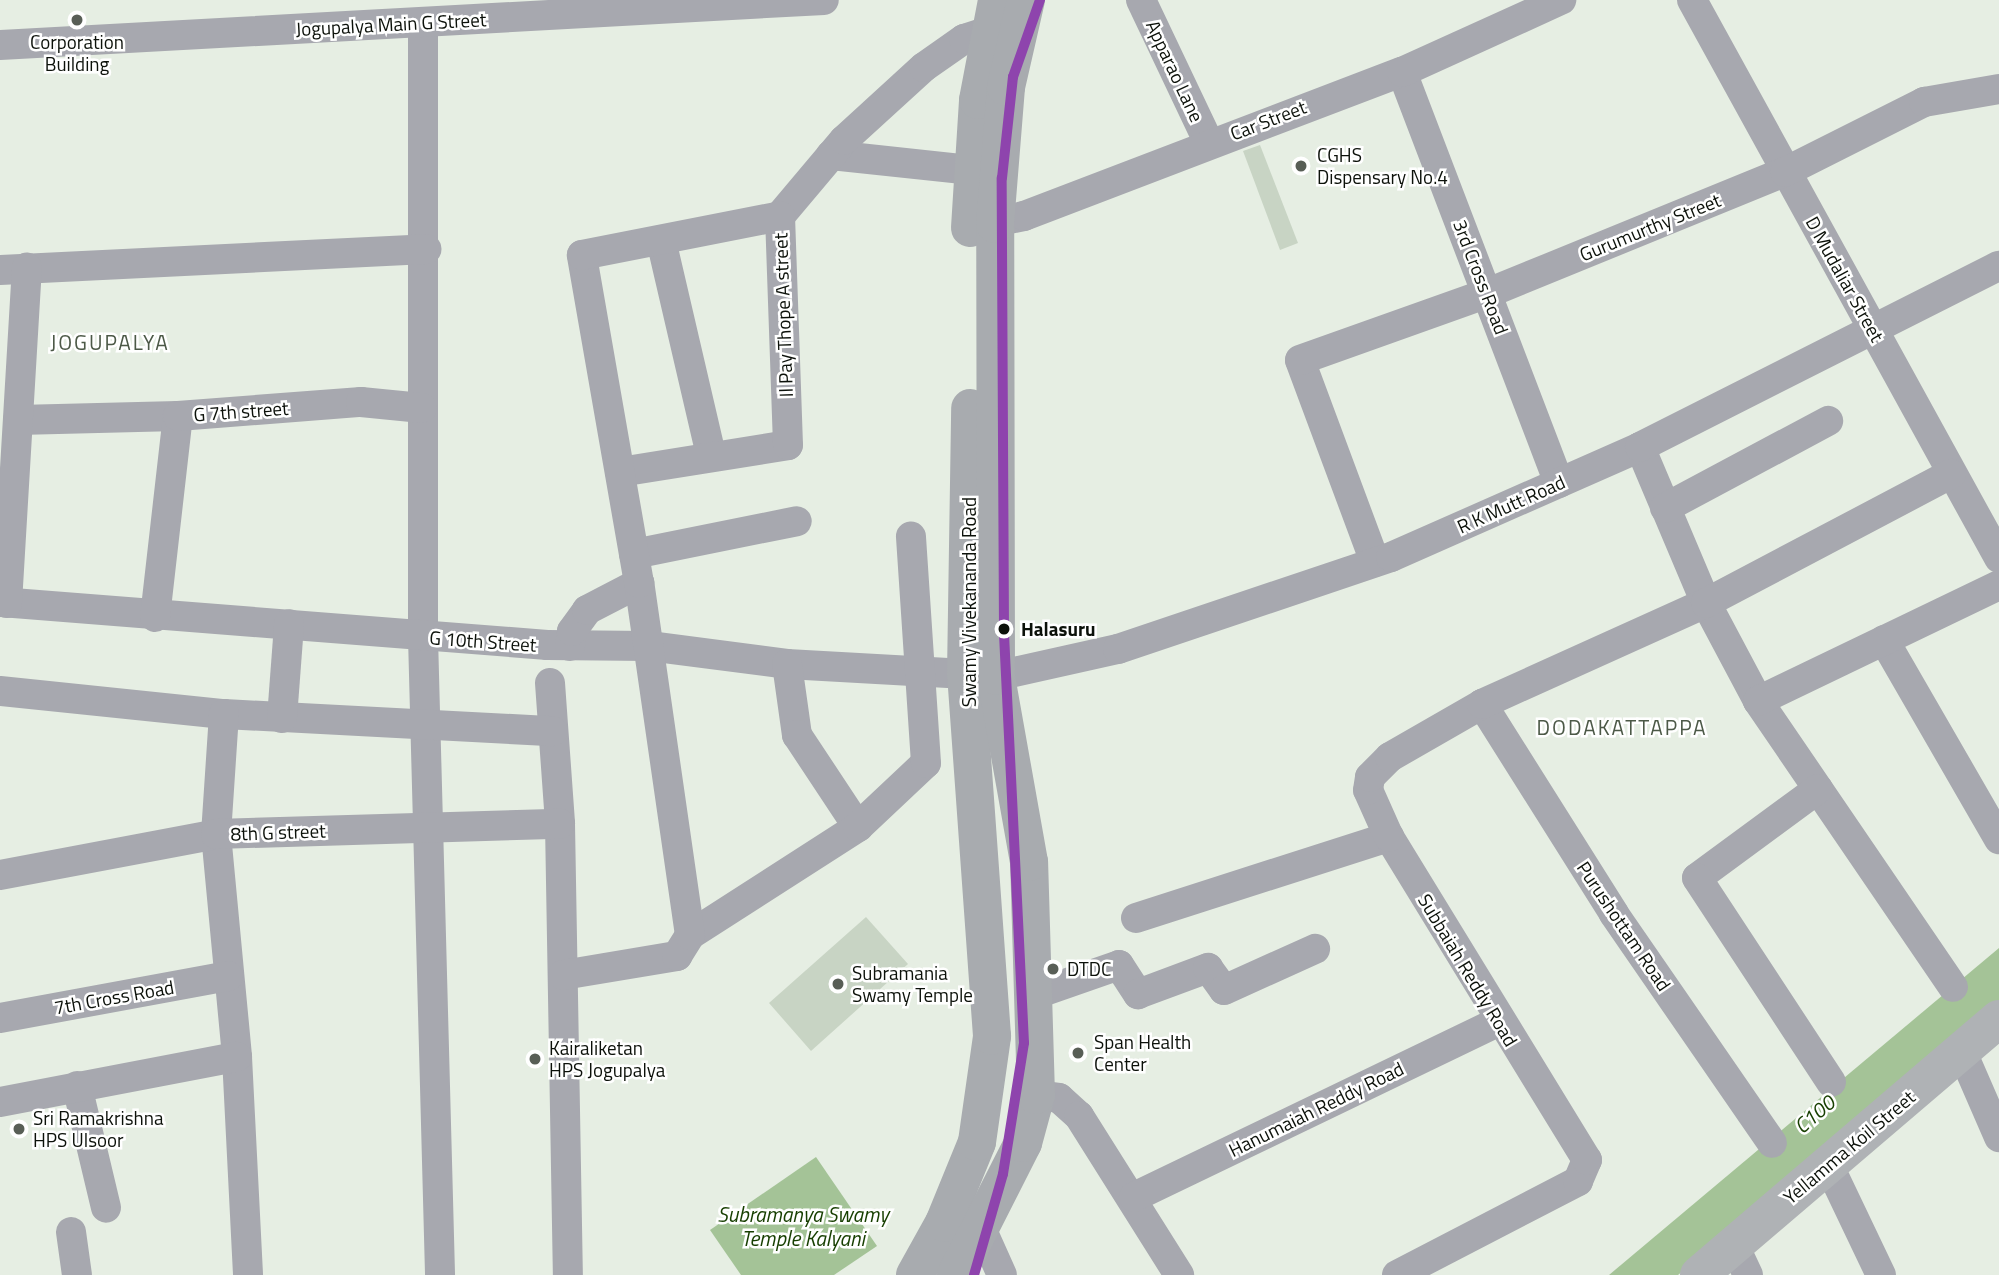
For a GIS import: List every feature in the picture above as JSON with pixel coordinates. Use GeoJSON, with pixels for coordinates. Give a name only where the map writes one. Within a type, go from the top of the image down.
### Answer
{"type":"FeatureCollection","features":[{"type":"Feature","properties":{"kind":"main road","name":"Swamy Vivekananda Road"},"geometry":{"type":"LineString","coordinates":[[915,1275],[944,1223],[978,1135],[992,1036],[981,675],[983,225],[1006,87],[1026,0]]}},
{"type":"Feature","properties":{"kind":"main road","name":"Swamy Vivekananda Road"},"geometry":{"type":"LineString","coordinates":[[983,225],[972,170],[993,16]]}},
{"type":"Feature","properties":{"kind":"main road","name":"Swamy Vivekananda Road"},"geometry":{"type":"LineString","coordinates":[[956,1275],[1023,1143],[1036,1095],[1029,862],[981,675]]}},
{"type":"Feature","properties":{"kind":"main road"},"geometry":{"type":"LineString","coordinates":[[978,1135],[1023,1143]]}},
{"type":"Feature","properties":{"kind":"street","name":"Jogupalya Main G Street"},"geometry":{"type":"LineString","coordinates":[[0,45],[423,23],[510,9],[824,0]]}},
{"type":"Feature","properties":{"kind":"street","name":"Apparao Lane"},"geometry":{"type":"LineString","coordinates":[[1141,0],[1209,143]]}},
{"type":"Feature","properties":{"kind":"street","name":"Car Street"},"geometry":{"type":"LineString","coordinates":[[983,225],[1402,72],[1561,0]]}},
{"type":"Feature","properties":{"kind":"street","name":"D Mudaliar Street"},"geometry":{"type":"LineString","coordinates":[[1692,0],[1999,558]]}},
{"type":"Feature","properties":{"kind":"street","name":"Il Pay Thope A street"},"geometry":{"type":"LineString","coordinates":[[711,455],[788,445],[780,216],[831,155],[924,67],[993,16]]}},
{"type":"Feature","properties":{"kind":"street"},"geometry":{"type":"LineString","coordinates":[[423,23],[426,248],[422,408],[423,637],[440,1275]]}},
{"type":"Feature","properties":{"kind":"street","name":"3rd Cross Road"},"geometry":{"type":"LineString","coordinates":[[1402,72],[1559,484]]}},
{"type":"Feature","properties":{"kind":"street","name":"Gurumurthy Street"},"geometry":{"type":"LineString","coordinates":[[1375,562],[1298,363],[1488,293],[1785,173],[1924,102],[1999,89]]}},
{"type":"Feature","properties":{"kind":"street"},"geometry":{"type":"LineString","coordinates":[[831,155],[972,170]]}},
{"type":"Feature","properties":{"kind":"street"},"geometry":{"type":"LineString","coordinates":[[690,935],[637,568],[582,255],[780,216]]}},
{"type":"Feature","properties":{"kind":"street"},"geometry":{"type":"LineString","coordinates":[[620,472],[711,455],[661,240]]}},
{"type":"Feature","properties":{"kind":"street"},"geometry":{"type":"LineString","coordinates":[[4,603],[18,420],[14,269],[426,248]]}},
{"type":"Feature","properties":{"kind":"street","name":"R K Mutt Road"},"geometry":{"type":"LineString","coordinates":[[981,675],[1118,649],[1375,562],[1640,447],[1999,266]]}},
{"type":"Feature","properties":{"kind":"street","name":"G 7th street"},"geometry":{"type":"LineString","coordinates":[[155,617],[178,416],[361,402],[422,408]]}},
{"type":"Feature","properties":{"kind":"street"},"geometry":{"type":"LineString","coordinates":[[18,420],[178,416]]}},
{"type":"Feature","properties":{"kind":"street"},"geometry":{"type":"LineString","coordinates":[[1665,508],[1828,421]]}},
{"type":"Feature","properties":{"kind":"street"},"geometry":{"type":"LineString","coordinates":[[1640,447],[1706,603],[1758,701],[1953,987]]}},
{"type":"Feature","properties":{"kind":"street"},"geometry":{"type":"LineString","coordinates":[[1482,704],[1706,603],[1951,474]]}},
{"type":"Feature","properties":{"kind":"street"},"geometry":{"type":"LineString","coordinates":[[570,646],[572,631],[587,610],[637,568],[797,521]]}},
{"type":"Feature","properties":{"kind":"street"},"geometry":{"type":"LineString","coordinates":[[563,975],[677,956],[690,935],[858,827],[926,763],[911,536]]}},
{"type":"Feature","properties":{"kind":"street"},"geometry":{"type":"LineString","coordinates":[[1758,701],[1999,585]]}},
{"type":"Feature","properties":{"kind":"street","name":"G 10th Street"},"geometry":{"type":"LineString","coordinates":[[4,603],[155,617],[289,624],[423,637],[570,646],[649,646],[787,664],[981,675]]}},
{"type":"Feature","properties":{"kind":"street"},"geometry":{"type":"LineString","coordinates":[[282,718],[289,624]]}},
{"type":"Feature","properties":{"kind":"street"},"geometry":{"type":"LineString","coordinates":[[1884,640],[1999,839]]}},
{"type":"Feature","properties":{"kind":"street"},"geometry":{"type":"LineString","coordinates":[[787,664],[797,735],[858,827]]}},
{"type":"Feature","properties":{"kind":"street"},"geometry":{"type":"LineString","coordinates":[[550,683],[560,824],[568,1275]]}},
{"type":"Feature","properties":{"kind":"street"},"geometry":{"type":"LineString","coordinates":[[0,691],[224,714],[427,729],[553,731]]}},
{"type":"Feature","properties":{"kind":"street","name":"Subbaiah Reddy Road"},"geometry":{"type":"LineString","coordinates":[[1397,1275],[1578,1181],[1587,1160],[1498,1022],[1389,837],[1368,790],[1370,777],[1390,757],[1482,704]]}},
{"type":"Feature","properties":{"kind":"street","name":"Purushottam Road"},"geometry":{"type":"LineString","coordinates":[[1482,704],[1614,914],[1772,1143]]}},
{"type":"Feature","properties":{"kind":"street"},"geometry":{"type":"LineString","coordinates":[[224,714],[216,834],[237,1057],[248,1275]]}},
{"type":"Feature","properties":{"kind":"street"},"geometry":{"type":"LineString","coordinates":[[1818,789],[1696,878],[1831,1083]]}},
{"type":"Feature","properties":{"kind":"street","name":"8th G street"},"geometry":{"type":"LineString","coordinates":[[0,875],[216,834],[429,832],[560,824]]}},
{"type":"Feature","properties":{"kind":"street"},"geometry":{"type":"LineString","coordinates":[[1136,918],[1389,837]]}},
{"type":"Feature","properties":{"kind":"street"},"geometry":{"type":"LineString","coordinates":[[1033,995],[1119,965],[1138,994],[1208,968],[1224,990],[1315,949]]}},
{"type":"Feature","properties":{"kind":"street","name":"7th Cross Road"},"geometry":{"type":"LineString","coordinates":[[0,1018],[228,976]]}},
{"type":"Feature","properties":{"kind":"street","name":"Yellamma Koil Street"},"geometry":{"type":"LineString","coordinates":[[1699,1275],[1741,1260],[1828,1164],[1999,1019]]}},
{"type":"Feature","properties":{"kind":"street","name":"Hanumaiah Reddy Road"},"geometry":{"type":"LineString","coordinates":[[1134,1197],[1498,1022]]}},
{"type":"Feature","properties":{"kind":"street"},"geometry":{"type":"LineString","coordinates":[[1962,1052],[1999,1137]]}},
{"type":"Feature","properties":{"kind":"street"},"geometry":{"type":"LineString","coordinates":[[0,1102],[237,1057]]}},
{"type":"Feature","properties":{"kind":"street"},"geometry":{"type":"LineString","coordinates":[[77,1086],[106,1208]]}},
{"type":"Feature","properties":{"kind":"street"},"geometry":{"type":"LineString","coordinates":[[1036,1095],[1059,1098],[1079,1116],[1134,1197],[1179,1275]]}},
{"type":"Feature","properties":{"kind":"street"},"geometry":{"type":"LineString","coordinates":[[1828,1164],[1881,1275]]}},
{"type":"Feature","properties":{"kind":"street"},"geometry":{"type":"LineString","coordinates":[[981,1228],[1002,1275]]}},
{"type":"Feature","properties":{"kind":"street"},"geometry":{"type":"LineString","coordinates":[[71,1232],[77,1275]]}},
{"type":"Feature","properties":{"kind":"water","name":"C100"},"geometry":{"type":"Polygon","coordinates":[[[1999,948],[1999,1001],[1678,1275],[1609,1275],[1999,948]]]}},
{"type":"Feature","properties":{"kind":"water","name":"Subramanya Swamy Temple Kalyani"},"geometry":{"type":"Polygon","coordinates":[[[816,1157],[877,1246],[834,1275],[741,1275],[710,1230],[816,1157]]]}},
{"type":"Feature","properties":{"kind":"building"},"geometry":{"type":"Polygon","coordinates":[[[1260,145],[1298,243],[1280,250],[1243,151],[1260,145]]]}},
{"type":"Feature","properties":{"kind":"building","name":"Subramania Swamy Temple"},"geometry":{"type":"Polygon","coordinates":[[[866,917],[908,964],[811,1051],[769,1003],[866,917]]]}},
{"type":"Feature","properties":{"kind":"transit line"},"geometry":{"type":"LineString","coordinates":[[974,1275],[1003,1174],[1024,1043],[1004,630],[1002,178],[1013,77],[1040,0]]}},
{"type":"Feature","properties":{"kind":"place","name":"Corporation Building"},"geometry":{"type":"Point","coordinates":[77,20]}},
{"type":"Feature","properties":{"kind":"place","name":"CGHS Dispensary No.4"},"geometry":{"type":"Point","coordinates":[1301,166]}},
{"type":"Feature","properties":{"kind":"place","name":"Halasuru"},"geometry":{"type":"Point","coordinates":[1004,629]}},
{"type":"Feature","properties":{"kind":"place","name":"DTDC"},"geometry":{"type":"Point","coordinates":[1053,969]}},
{"type":"Feature","properties":{"kind":"place","name":"Subramania Swamy Temple"},"geometry":{"type":"Point","coordinates":[838,984]}},
{"type":"Feature","properties":{"kind":"place","name":"Span Health Center"},"geometry":{"type":"Point","coordinates":[1078,1053]}},
{"type":"Feature","properties":{"kind":"place","name":"Kairaliketan HPS Jogupalya"},"geometry":{"type":"Point","coordinates":[535,1059]}},
{"type":"Feature","properties":{"kind":"place","name":"Sri Ramakrishna HPS Ulsoor"},"geometry":{"type":"Point","coordinates":[19,1129]}},
{"type":"Feature","properties":{"kind":"district","name":"JOGUPALYA"},"geometry":{"type":"Point","coordinates":[110,342]}},
{"type":"Feature","properties":{"kind":"district","name":"DODAKATTAPPA"},"geometry":{"type":"Point","coordinates":[1622,727]}}]}
